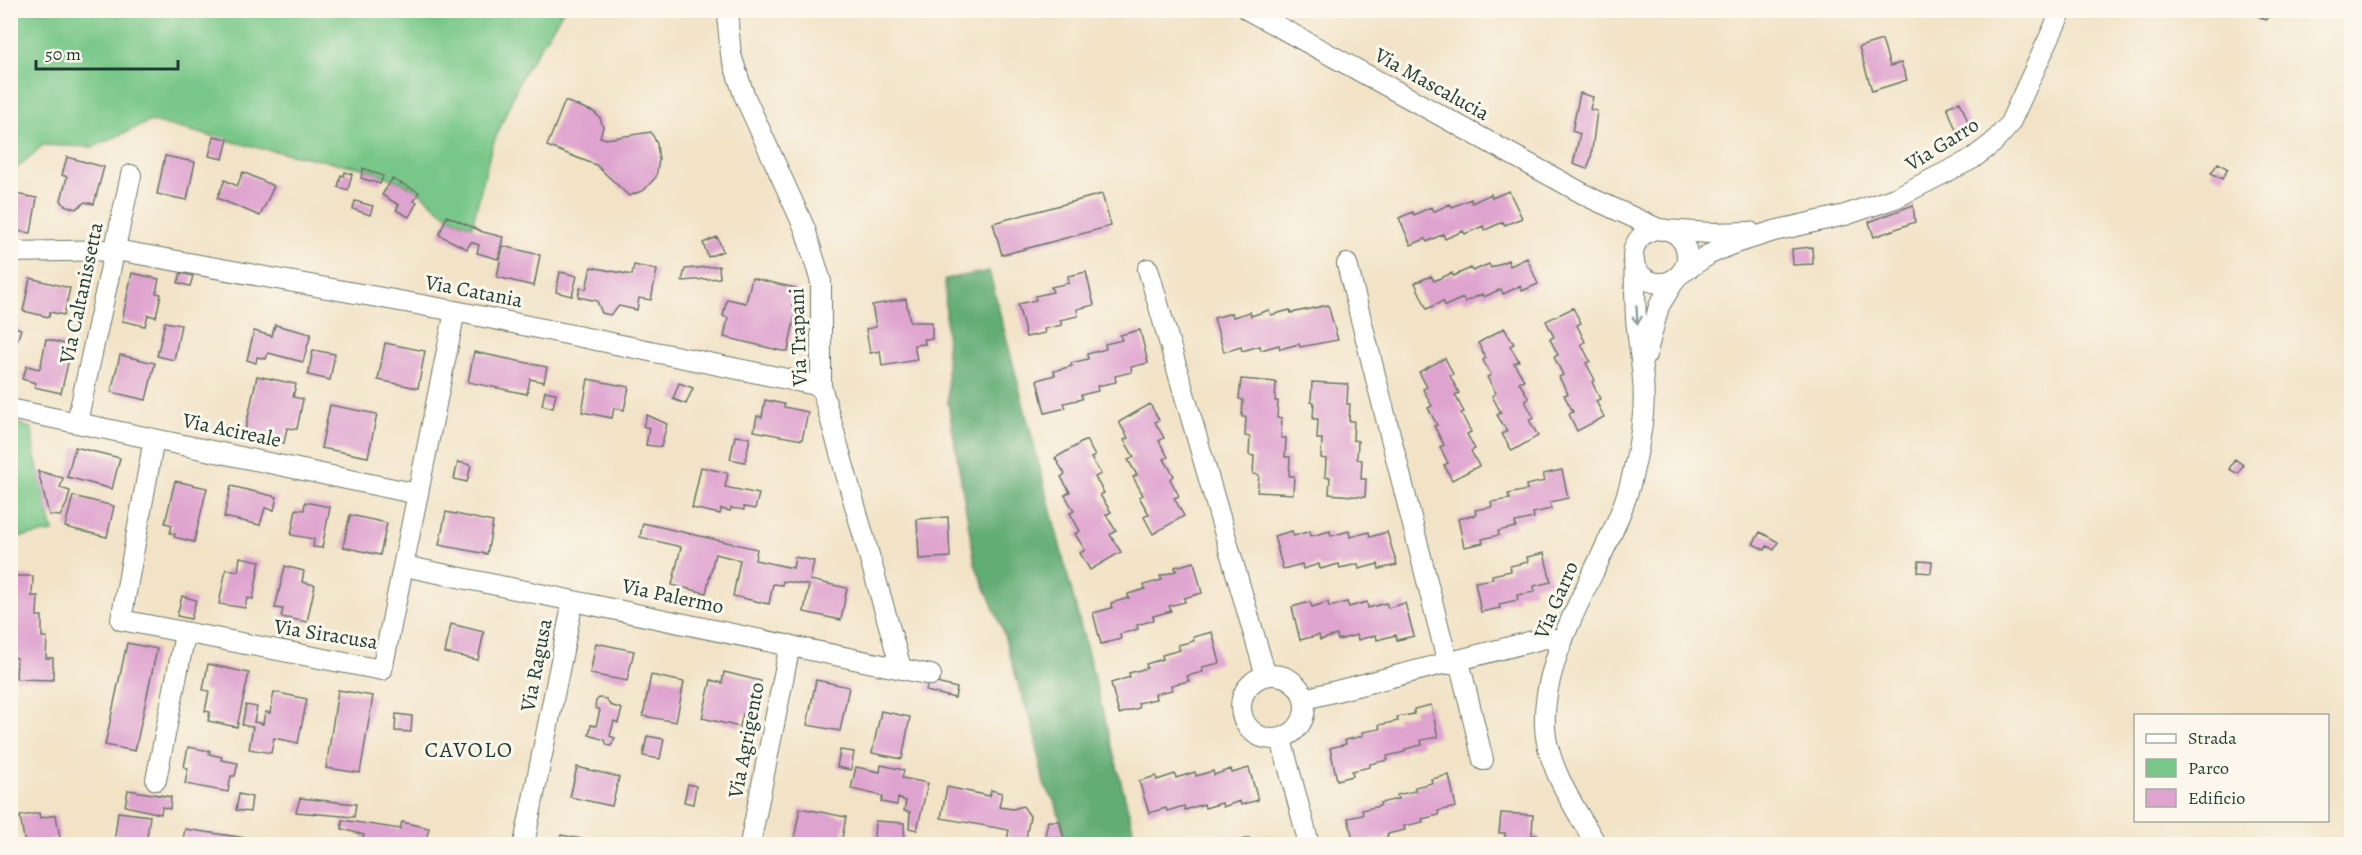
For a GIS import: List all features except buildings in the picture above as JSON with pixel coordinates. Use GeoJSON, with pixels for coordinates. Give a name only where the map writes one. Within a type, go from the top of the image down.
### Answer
{"type":"FeatureCollection","features":[{"type":"Feature","properties":{"kind":"street","name":"Via Trapani"},"geometry":{"type":"LineString","coordinates":[[730,10],[728,24],[731,55],[744,95],[805,230],[821,282],[821,386],[902,668]]}},
{"type":"Feature","properties":{"kind":"street","name":"Via Mascalucia"},"geometry":{"type":"LineString","coordinates":[[1248,10],[1593,199]]}},
{"type":"Feature","properties":{"kind":"street","name":"Via Garro"},"geometry":{"type":"LineString","coordinates":[[1774,231],[1845,215],[1895,198],[1972,159],[1993,143],[2008,125],[2019,105],[2062,10]]}},
{"type":"Feature","properties":{"kind":"street","name":"Via Caltanissetta"},"geometry":{"type":"LineString","coordinates":[[77,422],[131,175]]}},
{"type":"Feature","properties":{"kind":"street"},"geometry":{"type":"LineString","coordinates":[[1593,199],[1677,235],[1686,249],[1687,261],[1659,306],[1642,369]]}},
{"type":"Feature","properties":{"kind":"street"},"geometry":{"type":"LineString","coordinates":[[1593,199],[1622,224],[1631,241],[1638,272],[1648,280],[1660,283],[1679,276],[1708,255],[1730,245],[1774,231]]}},
{"type":"Feature","properties":{"kind":"street"},"geometry":{"type":"LineString","coordinates":[[1642,369],[1636,318],[1634,256],[1642,237],[1653,231],[1663,230],[1774,231]]}},
{"type":"Feature","properties":{"kind":"street","name":"Via Catania"},"geometry":{"type":"LineString","coordinates":[[10,252],[116,250],[454,311],[821,386]]}},
{"type":"Feature","properties":{"kind":"street"},"geometry":{"type":"LineString","coordinates":[[1347,264],[1453,662],[1483,760]]}},
{"type":"Feature","properties":{"kind":"street"},"geometry":{"type":"LineString","coordinates":[[1148,268],[1266,676]]}},
{"type":"Feature","properties":{"kind":"street","name":"Via Siracusa"},"geometry":{"type":"LineString","coordinates":[[154,439],[121,620],[382,670],[454,311]]}},
{"type":"Feature","properties":{"kind":"street","name":"Via Garro"},"geometry":{"type":"LineString","coordinates":[[1596,844],[1554,767],[1547,744],[1545,722],[1547,698],[1563,640],[1622,511],[1632,480],[1640,445],[1643,412],[1642,369]]}},
{"type":"Feature","properties":{"kind":"street","name":"Via Acireale"},"geometry":{"type":"LineString","coordinates":[[10,409],[418,494]]}},
{"type":"Feature","properties":{"kind":"street","name":"Via Palermo"},"geometry":{"type":"LineString","coordinates":[[404,566],[931,675]]}},
{"type":"Feature","properties":{"kind":"street","name":"Via Ragusa"},"geometry":{"type":"LineString","coordinates":[[524,844],[573,601]]}},
{"type":"Feature","properties":{"kind":"street"},"geometry":{"type":"LineString","coordinates":[[156,780],[185,634]]}},
{"type":"Feature","properties":{"kind":"street"},"geometry":{"type":"LineString","coordinates":[[1305,699],[1545,638],[1563,640]]}},
{"type":"Feature","properties":{"kind":"street","name":"Via Agrigento"},"geometry":{"type":"LineString","coordinates":[[750,844],[790,645]]}},
{"type":"Feature","properties":{"kind":"street"},"geometry":{"type":"LineString","coordinates":[[1266,676],[1283,676],[1290,679],[1305,699],[1306,711],[1302,724],[1293,733],[1281,739],[1259,737],[1248,728],[1241,715],[1241,700],[1248,687],[1266,676]]}},
{"type":"Feature","properties":{"kind":"street"},"geometry":{"type":"LineString","coordinates":[[1281,739],[1309,844]]}},
{"type":"Feature","properties":{"kind":"green space"},"geometry":{"type":"Polygon","coordinates":[[[11,11],[563,11],[521,77],[491,149],[472,226],[447,216],[419,192],[403,183],[363,168],[254,147],[151,121],[93,147],[43,145],[11,173],[11,11]]]}},
{"type":"Feature","properties":{"kind":"green space"},"geometry":{"type":"Polygon","coordinates":[[[989,271],[1137,844],[1066,844],[1056,804],[1044,784],[1033,726],[1002,628],[975,564],[948,402],[945,279],[989,271]]]}},
{"type":"Feature","properties":{"kind":"green space"},"geometry":{"type":"Polygon","coordinates":[[[11,420],[32,429],[34,453],[53,532],[11,538],[11,420]]]}},
{"type":"Feature","properties":{"kind":"district","name":"CAVOLO"},"geometry":{"type":"Point","coordinates":[469,750]}}]}
